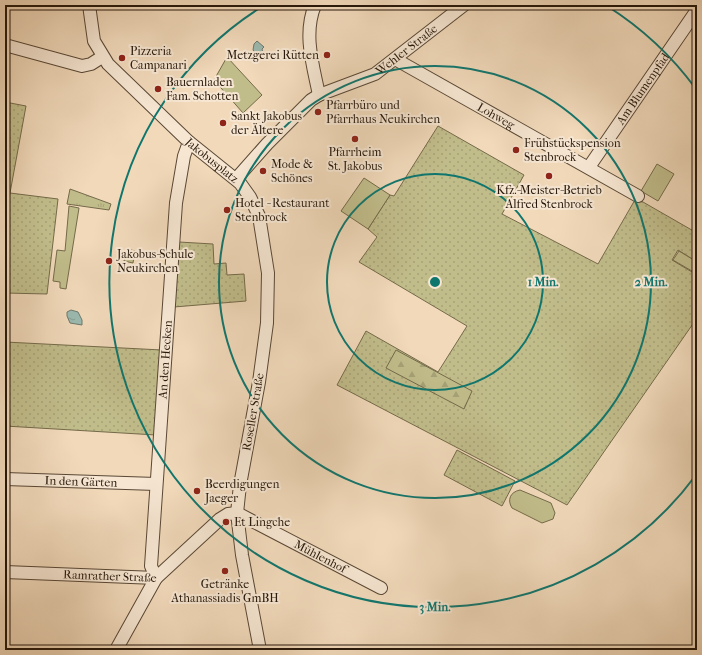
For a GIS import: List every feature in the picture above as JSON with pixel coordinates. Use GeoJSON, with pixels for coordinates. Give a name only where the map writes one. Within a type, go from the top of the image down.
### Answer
{"type":"FeatureCollection","features":[{"type":"Feature","properties":{"kind":"street","name":"Jakobusplatz"},"geometry":{"type":"LineString","coordinates":[[89,5],[93,36],[102,57],[114,71],[189,142],[236,179],[281,129],[308,102],[319,95],[344,86]]}},
{"type":"Feature","properties":{"kind":"street"},"geometry":{"type":"LineString","coordinates":[[315,5],[310,20],[309,35],[319,95]]}},
{"type":"Feature","properties":{"kind":"street","name":"Wehler Straße"},"geometry":{"type":"LineString","coordinates":[[344,86],[375,74],[464,5]]}},
{"type":"Feature","properties":{"kind":"street","name":"Am Blumenpfad"},"geometry":{"type":"LineString","coordinates":[[589,167],[697,10]]}},
{"type":"Feature","properties":{"kind":"street"},"geometry":{"type":"LineString","coordinates":[[5,45],[82,66],[91,64],[102,57]]}},
{"type":"Feature","properties":{"kind":"street","name":"Lohweg"},"geometry":{"type":"LineString","coordinates":[[395,59],[638,196]]}},
{"type":"Feature","properties":{"kind":"street","name":"An den Hecken"},"geometry":{"type":"LineString","coordinates":[[156,578],[150,566],[176,203],[184,156],[189,142]]}},
{"type":"Feature","properties":{"kind":"street","name":"Roseller Straße"},"geometry":{"type":"LineString","coordinates":[[236,179],[250,197],[259,216],[266,257],[268,288],[265,344],[240,485],[237,513],[242,555],[260,650]]}},
{"type":"Feature","properties":{"kind":"street","name":"In den Gärten"},"geometry":{"type":"LineString","coordinates":[[5,479],[156,484]]}},
{"type":"Feature","properties":{"kind":"street","name":"Ramrather Straße"},"geometry":{"type":"LineString","coordinates":[[5,572],[156,578],[220,519],[228,514],[237,513]]}},
{"type":"Feature","properties":{"kind":"street","name":"Mühlenhof"},"geometry":{"type":"LineString","coordinates":[[237,513],[382,588]]}},
{"type":"Feature","properties":{"kind":"street"},"geometry":{"type":"LineString","coordinates":[[116,650],[156,578]]}},
{"type":"Feature","properties":{"kind":"green space"},"geometry":{"type":"Polygon","coordinates":[[[227,57],[262,95],[243,113],[214,80],[227,57]]]}},
{"type":"Feature","properties":{"kind":"green space"},"geometry":{"type":"Polygon","coordinates":[[[5,102],[26,106],[10,193],[58,199],[47,294],[5,293],[5,102]]]}},
{"type":"Feature","properties":{"kind":"green space"},"geometry":{"type":"Polygon","coordinates":[[[438,126],[524,175],[502,214],[598,264],[636,198],[697,233],[697,262],[678,250],[672,260],[697,275],[697,318],[567,505],[337,385],[366,331],[438,372],[467,326],[359,262],[377,237],[368,229],[390,195],[394,196],[438,126]]]}},
{"type":"Feature","properties":{"kind":"green space"},"geometry":{"type":"Polygon","coordinates":[[[657,164],[674,174],[658,201],[641,191],[657,164]]]}},
{"type":"Feature","properties":{"kind":"green space"},"geometry":{"type":"Polygon","coordinates":[[[364,178],[390,195],[368,229],[341,211],[364,178]]]}},
{"type":"Feature","properties":{"kind":"green space"},"geometry":{"type":"Polygon","coordinates":[[[70,189],[111,204],[109,210],[67,204],[70,189]]]}},
{"type":"Feature","properties":{"kind":"green space"},"geometry":{"type":"Polygon","coordinates":[[[69,206],[79,208],[66,289],[60,288],[60,282],[53,281],[57,250],[65,251],[69,206]]]}},
{"type":"Feature","properties":{"kind":"green space"},"geometry":{"type":"Polygon","coordinates":[[[179,242],[213,244],[214,264],[226,263],[227,275],[244,274],[246,301],[174,307],[179,242]]]}},
{"type":"Feature","properties":{"kind":"green space"},"geometry":{"type":"Polygon","coordinates":[[[127,249],[135,251],[133,263],[124,261],[127,249]]]}},
{"type":"Feature","properties":{"kind":"green space"},"geometry":{"type":"Polygon","coordinates":[[[679,251],[697,262],[697,274],[673,260],[679,251]]]}},
{"type":"Feature","properties":{"kind":"green space"},"geometry":{"type":"Polygon","coordinates":[[[5,342],[162,350],[156,435],[5,426],[5,342]]]}},
{"type":"Feature","properties":{"kind":"green space"},"geometry":{"type":"Polygon","coordinates":[[[396,350],[472,391],[464,409],[386,368],[396,350]]]}},
{"type":"Feature","properties":{"kind":"green space"},"geometry":{"type":"Polygon","coordinates":[[[457,450],[515,481],[502,506],[444,475],[457,450]]]}},
{"type":"Feature","properties":{"kind":"green space"},"geometry":{"type":"Polygon","coordinates":[[[520,490],[551,503],[555,513],[553,519],[542,523],[512,508],[510,505],[510,497],[512,494],[520,490]]]}},
{"type":"Feature","properties":{"kind":"water"},"geometry":{"type":"Polygon","coordinates":[[[257,41],[264,47],[262,49],[263,53],[259,57],[253,50],[254,44],[257,41]]]}},
{"type":"Feature","properties":{"kind":"water"},"geometry":{"type":"Polygon","coordinates":[[[71,310],[78,312],[82,320],[82,325],[70,323],[67,312],[71,310]]]}},
{"type":"Feature","properties":{"kind":"place","name":"Metzgerei Rütten"},"geometry":{"type":"Point","coordinates":[327,55]}},
{"type":"Feature","properties":{"kind":"place","name":"Pizzeria Campanari"},"geometry":{"type":"Point","coordinates":[122,58]}},
{"type":"Feature","properties":{"kind":"place","name":"Bauernladen Fam. Schotten"},"geometry":{"type":"Point","coordinates":[158,89]}},
{"type":"Feature","properties":{"kind":"place","name":"Pfarrbüro und Pfarrhaus Neukirchen"},"geometry":{"type":"Point","coordinates":[318,112]}},
{"type":"Feature","properties":{"kind":"place","name":"Sankt Jakobus der Ältere"},"geometry":{"type":"Point","coordinates":[223,123]}},
{"type":"Feature","properties":{"kind":"place","name":"Pfarrheim St. Jakobus"},"geometry":{"type":"Point","coordinates":[355,139]}},
{"type":"Feature","properties":{"kind":"place","name":"Frühstückspension Stenbrock"},"geometry":{"type":"Point","coordinates":[516,150]}},
{"type":"Feature","properties":{"kind":"place","name":"Mode & Schönes"},"geometry":{"type":"Point","coordinates":[263,171]}},
{"type":"Feature","properties":{"kind":"place","name":"Kfz.-Meister-Betrieb Alfred Stenbrock"},"geometry":{"type":"Point","coordinates":[549,176]}},
{"type":"Feature","properties":{"kind":"place","name":"Hotel - Restaurant Stenbrock"},"geometry":{"type":"Point","coordinates":[227,210]}},
{"type":"Feature","properties":{"kind":"place","name":"Jakobus-Schule Neukirchen"},"geometry":{"type":"Point","coordinates":[109,261]}},
{"type":"Feature","properties":{"kind":"place","name":"Beerdigungen Jaeger"},"geometry":{"type":"Point","coordinates":[197,491]}},
{"type":"Feature","properties":{"kind":"place","name":"Et Lingche"},"geometry":{"type":"Point","coordinates":[226,522]}},
{"type":"Feature","properties":{"kind":"place","name":"Getränke Athanassiadis GmBH"},"geometry":{"type":"Point","coordinates":[225,571]}}]}
